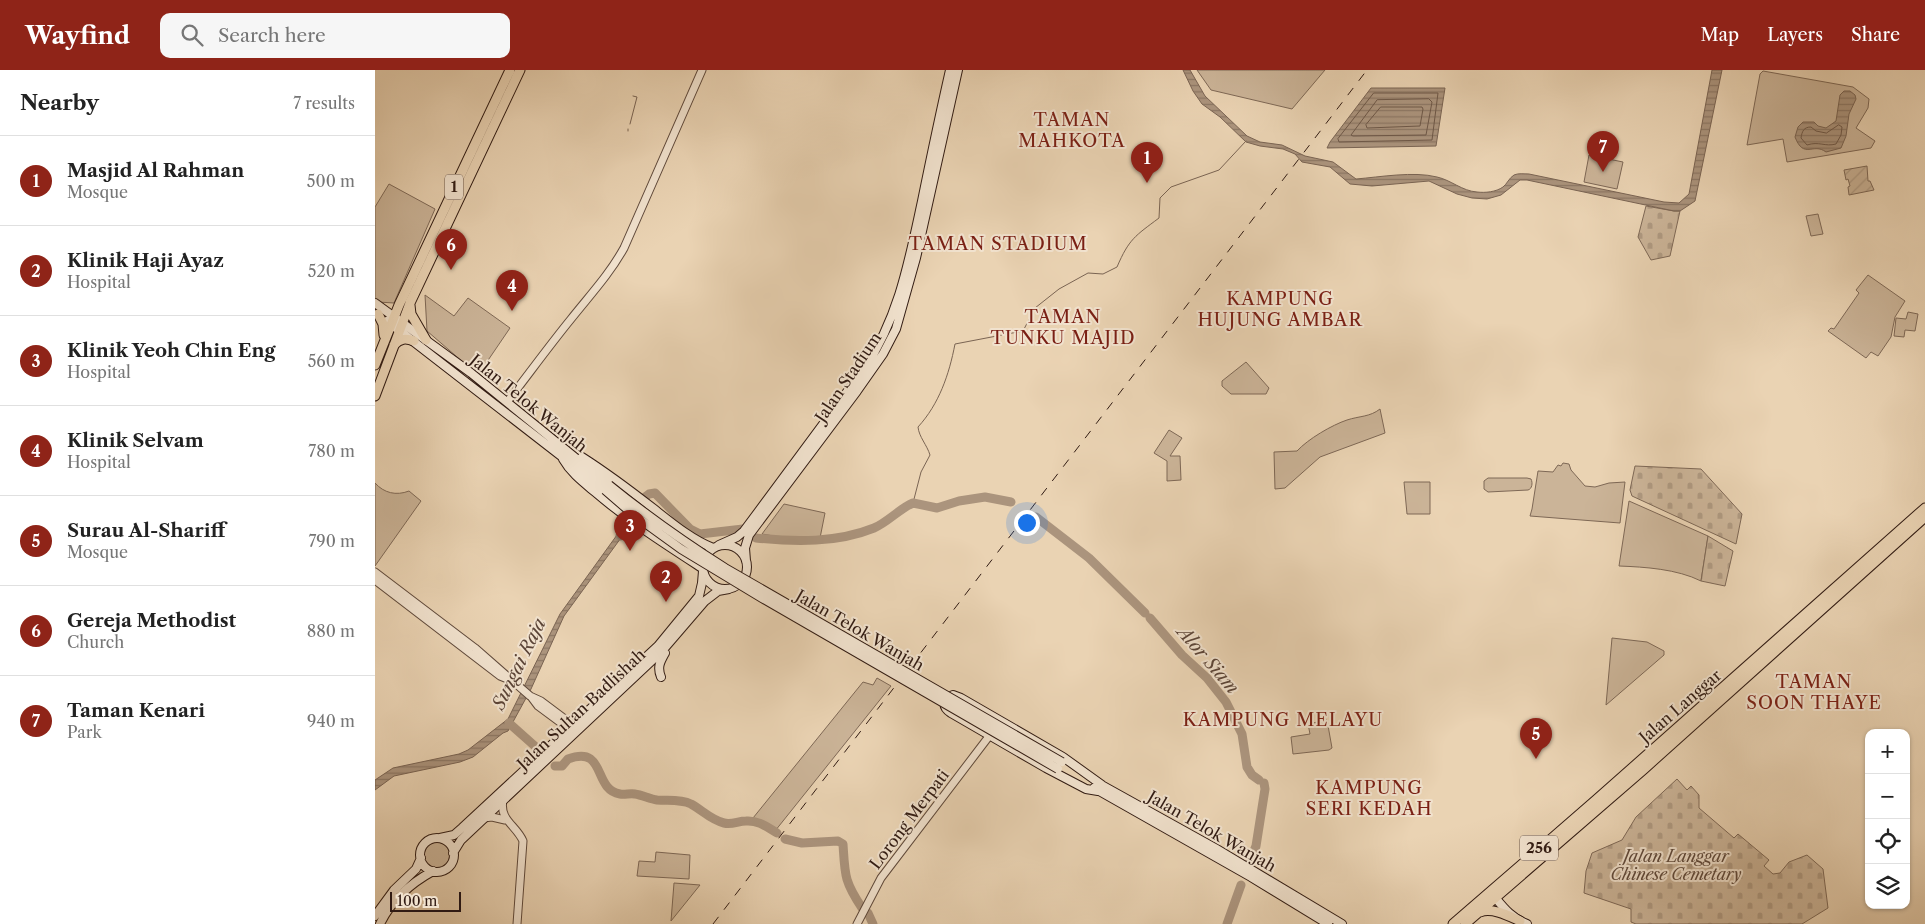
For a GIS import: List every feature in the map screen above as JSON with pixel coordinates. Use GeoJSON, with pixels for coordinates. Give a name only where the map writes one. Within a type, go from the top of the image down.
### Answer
{"type":"FeatureCollection","features":[{"type":"Feature","properties":{"kind":"main road","name":"1"},"geometry":{"type":"LineString","coordinates":[[375,365],[392,320],[509,70]]}},
{"type":"Feature","properties":{"kind":"main road","name":"1"},"geometry":{"type":"LineString","coordinates":[[375,396],[410,303],[520,70]]}},
{"type":"Feature","properties":{"kind":"main road","name":"Jalan Stadium"},"geometry":{"type":"LineString","coordinates":[[716,547],[737,537],[744,531],[856,381],[889,325],[899,297],[914,239],[950,70]]}},
{"type":"Feature","properties":{"kind":"main road","name":"Jalan Stadium"},"geometry":{"type":"LineString","coordinates":[[746,561],[745,548],[749,534],[857,391],[883,354],[895,329],[916,258],[958,70]]}},
{"type":"Feature","properties":{"kind":"main road"},"geometry":{"type":"LineString","coordinates":[[410,303],[411,314],[426,340]]}},
{"type":"Feature","properties":{"kind":"main road","name":"Jalan Telok Wanjah"},"geometry":{"type":"LineString","coordinates":[[375,304],[379,312],[426,340],[507,402],[607,488]]}},
{"type":"Feature","properties":{"kind":"main road"},"geometry":{"type":"LineString","coordinates":[[384,338],[384,328],[379,312],[393,309],[399,305]]}},
{"type":"Feature","properties":{"kind":"main road","name":"Jalan Telok Wanjah"},"geometry":{"type":"LineString","coordinates":[[400,326],[414,341],[461,380],[561,455],[677,537],[725,568],[1328,924]]}},
{"type":"Feature","properties":{"kind":"main road"},"geometry":{"type":"LineString","coordinates":[[392,347],[401,339],[406,338],[414,341]]}},
{"type":"Feature","properties":{"kind":"main road"},"geometry":{"type":"LineString","coordinates":[[552,439],[609,474],[682,531],[701,543],[716,547],[733,546],[743,555],[746,561],[746,573],[743,580],[737,585],[729,588],[714,586],[707,580],[703,569],[707,553],[716,547]]}},
{"type":"Feature","properties":{"kind":"main road"},"geometry":{"type":"LineString","coordinates":[[561,455],[568,468],[574,474],[618,512],[645,532],[703,569]]}},
{"type":"Feature","properties":{"kind":"main road","name":"Jalan Langgar"},"geometry":{"type":"LineString","coordinates":[[1453,924],[1493,894],[1644,768],[1925,508]]}},
{"type":"Feature","properties":{"kind":"main road","name":"Jalan Langgar"},"geometry":{"type":"LineString","coordinates":[[1751,668],[1925,517]]}},
{"type":"Feature","properties":{"kind":"main road","name":"Jalan Sultan Badlishah"},"geometry":{"type":"LineString","coordinates":[[440,838],[454,835],[462,828],[653,651],[699,596],[703,569]]}},
{"type":"Feature","properties":{"kind":"main road","name":"Jalan Sultan Badlishah"},"geometry":{"type":"LineString","coordinates":[[453,853],[461,840],[631,682],[705,601],[729,588]]}},
{"type":"Feature","properties":{"kind":"main road"},"geometry":{"type":"LineString","coordinates":[[661,677],[658,670],[659,663],[675,636]]}},
{"type":"Feature","properties":{"kind":"main road"},"geometry":{"type":"LineString","coordinates":[[953,695],[961,698],[1063,757],[1100,788],[1086,790],[945,709],[944,705],[948,697],[953,695]]}},
{"type":"Feature","properties":{"kind":"main road","name":"Jalan Telok Wanjah"},"geometry":{"type":"LineString","coordinates":[[1100,788],[1215,848],[1342,924]]}},
{"type":"Feature","properties":{"kind":"main road"},"geometry":{"type":"LineString","coordinates":[[375,916],[394,890],[416,869],[421,858],[421,850],[428,840],[440,838],[449,844],[453,853],[452,862],[441,871],[433,871],[426,867],[421,858]]}},
{"type":"Feature","properties":{"kind":"main road"},"geometry":{"type":"LineString","coordinates":[[380,924],[390,908],[409,887],[433,871]]}},
{"type":"Feature","properties":{"kind":"main road"},"geometry":{"type":"LineString","coordinates":[[1493,894],[1507,912],[1523,923]]}},
{"type":"Feature","properties":{"kind":"main road","name":"Jalan Langgar"},"geometry":{"type":"LineString","coordinates":[[1465,924],[1479,912],[1493,894]]}},
{"type":"Feature","properties":{"kind":"main road"},"geometry":{"type":"LineString","coordinates":[[1479,912],[1485,910],[1492,911],[1523,923]]}},
{"type":"Feature","properties":{"kind":"street"},"geometry":{"type":"LineString","coordinates":[[507,402],[571,319],[605,279],[624,248],[702,70]]}},
{"type":"Feature","properties":{"kind":"street"},"geometry":{"type":"LineString","coordinates":[[375,572],[500,676],[515,682],[531,696],[537,706],[571,727]]}},
{"type":"Feature","properties":{"kind":"street"},"geometry":{"type":"LineString","coordinates":[[375,580],[420,610]]}},
{"type":"Feature","properties":{"kind":"street","name":"Lorong Merpati"},"geometry":{"type":"LineString","coordinates":[[857,924],[881,878],[990,735]]}},
{"type":"Feature","properties":{"kind":"street"},"geometry":{"type":"LineString","coordinates":[[503,800],[502,809],[505,820],[523,841],[517,924]]}},
{"type":"Feature","properties":{"kind":"street"},"geometry":{"type":"LineString","coordinates":[[484,818],[492,817],[505,820]]}},
{"type":"Feature","properties":{"kind":"green space"},"geometry":{"type":"Polygon","coordinates":[[[1197,70],[1325,70],[1292,109],[1211,90],[1197,70]]]}},
{"type":"Feature","properties":{"kind":"green space"},"geometry":{"type":"Polygon","coordinates":[[[1763,71],[1853,87],[1869,99],[1868,108],[1856,128],[1875,141],[1871,148],[1787,162],[1783,139],[1747,145],[1760,74],[1763,71]]]}},
{"type":"Feature","properties":{"kind":"green space"},"geometry":{"type":"Polygon","coordinates":[[[1589,155],[1623,162],[1617,189],[1584,182],[1589,155]]]}},
{"type":"Feature","properties":{"kind":"green space"},"geometry":{"type":"Polygon","coordinates":[[[1867,166],[1868,181],[1870,181],[1874,190],[1849,195],[1848,187],[1850,186],[1848,179],[1846,180],[1844,170],[1867,166]]]}},
{"type":"Feature","properties":{"kind":"green space"},"geometry":{"type":"Polygon","coordinates":[[[389,184],[435,209],[394,303],[378,302],[375,300],[375,207],[389,184]]]}},
{"type":"Feature","properties":{"kind":"green space"},"geometry":{"type":"Polygon","coordinates":[[[1646,206],[1680,211],[1670,256],[1651,260],[1638,237],[1646,206]]]}},
{"type":"Feature","properties":{"kind":"green space"},"geometry":{"type":"Polygon","coordinates":[[[1818,214],[1823,234],[1811,236],[1806,216],[1818,214]]]}},
{"type":"Feature","properties":{"kind":"green space"},"geometry":{"type":"Polygon","coordinates":[[[1868,275],[1905,301],[1895,317],[1891,337],[1878,356],[1871,352],[1866,358],[1828,331],[1831,328],[1834,329],[1859,293],[1856,290],[1868,275]]]}},
{"type":"Feature","properties":{"kind":"green space"},"geometry":{"type":"Polygon","coordinates":[[[425,295],[454,316],[468,298],[510,328],[478,375],[427,331],[425,295]]]}},
{"type":"Feature","properties":{"kind":"green space"},"geometry":{"type":"Polygon","coordinates":[[[1908,312],[1918,314],[1915,331],[1905,330],[1904,337],[1894,336],[1896,318],[1906,319],[1908,312]]]}},
{"type":"Feature","properties":{"kind":"green space"},"geometry":{"type":"Polygon","coordinates":[[[1246,362],[1269,388],[1266,394],[1231,394],[1222,386],[1222,381],[1246,362]]]}},
{"type":"Feature","properties":{"kind":"green space"},"geometry":{"type":"Polygon","coordinates":[[[1380,409],[1385,433],[1320,457],[1285,488],[1275,489],[1274,452],[1297,451],[1314,437],[1334,425],[1372,414],[1380,409]]]}},
{"type":"Feature","properties":{"kind":"green space"},"geometry":{"type":"Polygon","coordinates":[[[1169,430],[1182,438],[1170,456],[1180,456],[1181,480],[1167,481],[1167,461],[1154,453],[1169,430]]]}},
{"type":"Feature","properties":{"kind":"green space"},"geometry":{"type":"Polygon","coordinates":[[[1563,463],[1569,464],[1571,470],[1585,486],[1595,487],[1609,483],[1625,482],[1620,523],[1530,516],[1538,471],[1553,472],[1558,465],[1561,466],[1563,463]]]}},
{"type":"Feature","properties":{"kind":"green space"},"geometry":{"type":"Polygon","coordinates":[[[1635,466],[1701,469],[1742,514],[1736,544],[1632,496],[1630,490],[1635,466]]]}},
{"type":"Feature","properties":{"kind":"green space"},"geometry":{"type":"Polygon","coordinates":[[[1488,478],[1527,478],[1531,479],[1532,486],[1528,490],[1488,492],[1484,489],[1484,481],[1488,478]]]}},
{"type":"Feature","properties":{"kind":"green space"},"geometry":{"type":"Polygon","coordinates":[[[1404,482],[1430,482],[1430,514],[1407,514],[1404,482]]]}},
{"type":"Feature","properties":{"kind":"green space"},"geometry":{"type":"Polygon","coordinates":[[[375,483],[391,493],[409,491],[421,501],[375,566],[375,483]]]}},
{"type":"Feature","properties":{"kind":"green space"},"geometry":{"type":"Polygon","coordinates":[[[1629,501],[1708,536],[1701,581],[1671,571],[1619,566],[1629,501]]]}},
{"type":"Feature","properties":{"kind":"green space"},"geometry":{"type":"Polygon","coordinates":[[[784,504],[825,513],[820,538],[785,538],[762,534],[784,504]]]}},
{"type":"Feature","properties":{"kind":"green space"},"geometry":{"type":"Polygon","coordinates":[[[1708,536],[1733,551],[1725,586],[1701,581],[1708,536]]]}},
{"type":"Feature","properties":{"kind":"green space"},"geometry":{"type":"Polygon","coordinates":[[[1612,638],[1647,642],[1664,651],[1664,655],[1606,705],[1612,638]]]}},
{"type":"Feature","properties":{"kind":"green space"},"geometry":{"type":"Polygon","coordinates":[[[877,678],[891,686],[775,831],[753,818],[863,682],[873,685],[877,678]]]}},
{"type":"Feature","properties":{"kind":"green space"},"geometry":{"type":"Polygon","coordinates":[[[1327,720],[1332,748],[1329,750],[1293,754],[1291,737],[1310,734],[1308,724],[1327,720]]]}},
{"type":"Feature","properties":{"kind":"green space","name":"Jalan Langgar Chinese Cemetary"},"geometry":{"type":"Polygon","coordinates":[[[1677,779],[1687,790],[1691,786],[1699,795],[1699,808],[1734,838],[1738,834],[1769,860],[1764,866],[1773,874],[1780,873],[1789,862],[1807,855],[1823,869],[1828,908],[1802,924],[1636,924],[1631,922],[1631,909],[1584,893],[1586,871],[1592,853],[1622,840],[1636,817],[1677,779]]]}},
{"type":"Feature","properties":{"kind":"green space"},"geometry":{"type":"Polygon","coordinates":[[[437,841],[447,845],[451,855],[447,865],[437,869],[427,865],[423,855],[427,845],[437,841]]]}},
{"type":"Feature","properties":{"kind":"green space"},"geometry":{"type":"Polygon","coordinates":[[[656,852],[690,855],[689,879],[637,876],[639,861],[655,862],[656,852]]]}},
{"type":"Feature","properties":{"kind":"green space"},"geometry":{"type":"Polygon","coordinates":[[[674,883],[700,885],[671,921],[674,883]]]}},
{"type":"Feature","properties":{"kind":"water"},"geometry":{"type":"Polygon","coordinates":[[[1183,70],[1190,70],[1205,96],[1247,136],[1260,142],[1282,145],[1305,156],[1333,162],[1356,179],[1397,175],[1428,175],[1442,178],[1466,190],[1483,192],[1500,189],[1514,175],[1529,174],[1664,202],[1679,203],[1689,194],[1712,70],[1722,70],[1695,201],[1680,211],[1674,211],[1527,180],[1520,180],[1501,195],[1487,199],[1457,194],[1429,181],[1372,186],[1350,184],[1330,167],[1302,162],[1295,154],[1283,149],[1246,142],[1220,117],[1202,104],[1193,91],[1183,70]]]}},
{"type":"Feature","properties":{"kind":"water"},"geometry":{"type":"Polygon","coordinates":[[[1371,88],[1445,88],[1436,146],[1327,148],[1371,88]]]}},
{"type":"Feature","properties":{"kind":"water"},"geometry":{"type":"Polygon","coordinates":[[[1844,91],[1850,91],[1855,95],[1856,99],[1849,114],[1846,136],[1841,148],[1826,152],[1821,149],[1802,148],[1795,137],[1798,127],[1803,122],[1814,122],[1818,126],[1826,128],[1836,121],[1840,95],[1844,91]]]}},
{"type":"Feature","properties":{"kind":"water","name":"Sungai Raja"},"geometry":{"type":"Polygon","coordinates":[[[627,526],[626,531],[564,616],[531,689],[508,731],[473,757],[460,762],[394,776],[375,790],[375,780],[393,768],[459,754],[468,750],[508,719],[560,614],[622,528],[627,526]]]}},
{"type":"Feature","properties":{"kind":"waterway"},"geometry":{"type":"LineString","coordinates":[[630,124],[637,97],[633,96]]}},
{"type":"Feature","properties":{"kind":"waterway"},"geometry":{"type":"LineString","coordinates":[[913,503],[921,472],[930,455],[918,427],[932,409],[942,388],[950,367],[955,344],[1023,331],[1035,308],[1059,289],[1088,273],[1103,274],[1117,267],[1129,244],[1144,229],[1159,218],[1160,198],[1171,187],[1219,170],[1246,141]]}},
{"type":"Feature","properties":{"kind":"waterway","name":"Alor Siam"},"geometry":{"type":"LineString","coordinates":[[620,536],[645,497],[655,493],[690,529],[700,534],[743,529]]}},
{"type":"Feature","properties":{"kind":"waterway","name":"Alor Siam"},"geometry":{"type":"LineString","coordinates":[[756,538],[801,541],[831,539],[860,533],[874,528],[913,503],[937,508],[959,501],[985,497],[1011,502]]}},
{"type":"Feature","properties":{"kind":"waterway","name":"Alor Siam"},"geometry":{"type":"LineString","coordinates":[[1036,517],[1089,558],[1145,613]]}},
{"type":"Feature","properties":{"kind":"waterway","name":"Alor Siam"},"geometry":{"type":"LineString","coordinates":[[1150,618],[1182,655],[1207,678],[1226,702],[1242,734],[1247,767],[1252,775],[1259,780]]}},
{"type":"Feature","properties":{"kind":"waterway"},"geometry":{"type":"LineString","coordinates":[[509,723],[537,748]]}},
{"type":"Feature","properties":{"kind":"waterway"},"geometry":{"type":"LineString","coordinates":[[555,766],[562,766],[568,759],[580,756],[589,758],[611,790],[620,794],[640,795],[657,800],[687,802],[719,822],[730,824],[750,821],[762,824],[777,833]]}},
{"type":"Feature","properties":{"kind":"waterway","name":"Alor Siam"},"geometry":{"type":"LineString","coordinates":[[1249,864],[1256,846],[1265,789],[1264,783]]}},
{"type":"Feature","properties":{"kind":"waterway"},"geometry":{"type":"LineString","coordinates":[[785,839],[802,843],[838,841],[843,844],[844,863],[849,884],[862,908]]}},
{"type":"Feature","properties":{"kind":"waterway"},"geometry":{"type":"LineString","coordinates":[[1227,924],[1241,885]]}},
{"type":"Feature","properties":{"kind":"waterway"},"geometry":{"type":"LineString","coordinates":[[868,913],[873,924]]}},
{"type":"Feature","properties":{"kind":"railway"},"geometry":{"type":"LineString","coordinates":[[713,924],[1367,70]]}},
{"type":"Feature","properties":{"kind":"place","name":"Taman Kenari"},"geometry":{"type":"Point","coordinates":[1603,172]}},
{"type":"Feature","properties":{"kind":"place","name":"Masjid Al Rahman"},"geometry":{"type":"Point","coordinates":[1147,183]}},
{"type":"Feature","properties":{"kind":"place","name":"Gereja Methodist"},"geometry":{"type":"Point","coordinates":[451,270]}},
{"type":"Feature","properties":{"kind":"place","name":"Klinik Selvam"},"geometry":{"type":"Point","coordinates":[512,311]}},
{"type":"Feature","properties":{"kind":"place","name":"Klinik Yeoh Chin Eng"},"geometry":{"type":"Point","coordinates":[630,551]}},
{"type":"Feature","properties":{"kind":"place","name":"Klinik Haji Ayaz"},"geometry":{"type":"Point","coordinates":[666,602]}},
{"type":"Feature","properties":{"kind":"place","name":"Surau Al-Shariff"},"geometry":{"type":"Point","coordinates":[1536,759]}},
{"type":"Feature","properties":{"kind":"district","name":"TAMAN MAHKOTA"},"geometry":{"type":"Point","coordinates":[1072,130]}},
{"type":"Feature","properties":{"kind":"district","name":"TAMAN STADIUM"},"geometry":{"type":"Point","coordinates":[998,244]}},
{"type":"Feature","properties":{"kind":"district","name":"KAMPUNG HUJUNG AMBAR"},"geometry":{"type":"Point","coordinates":[1280,309]}},
{"type":"Feature","properties":{"kind":"district","name":"TAMAN TUNKU MAJID"},"geometry":{"type":"Point","coordinates":[1063,327]}},
{"type":"Feature","properties":{"kind":"district","name":"TAMAN SOON THAYE"},"geometry":{"type":"Point","coordinates":[1814,692]}},
{"type":"Feature","properties":{"kind":"district","name":"KAMPUNG MELAYU"},"geometry":{"type":"Point","coordinates":[1283,720]}},
{"type":"Feature","properties":{"kind":"district","name":"KAMPUNG SERI KEDAH"},"geometry":{"type":"Point","coordinates":[1369,798]}}]}
